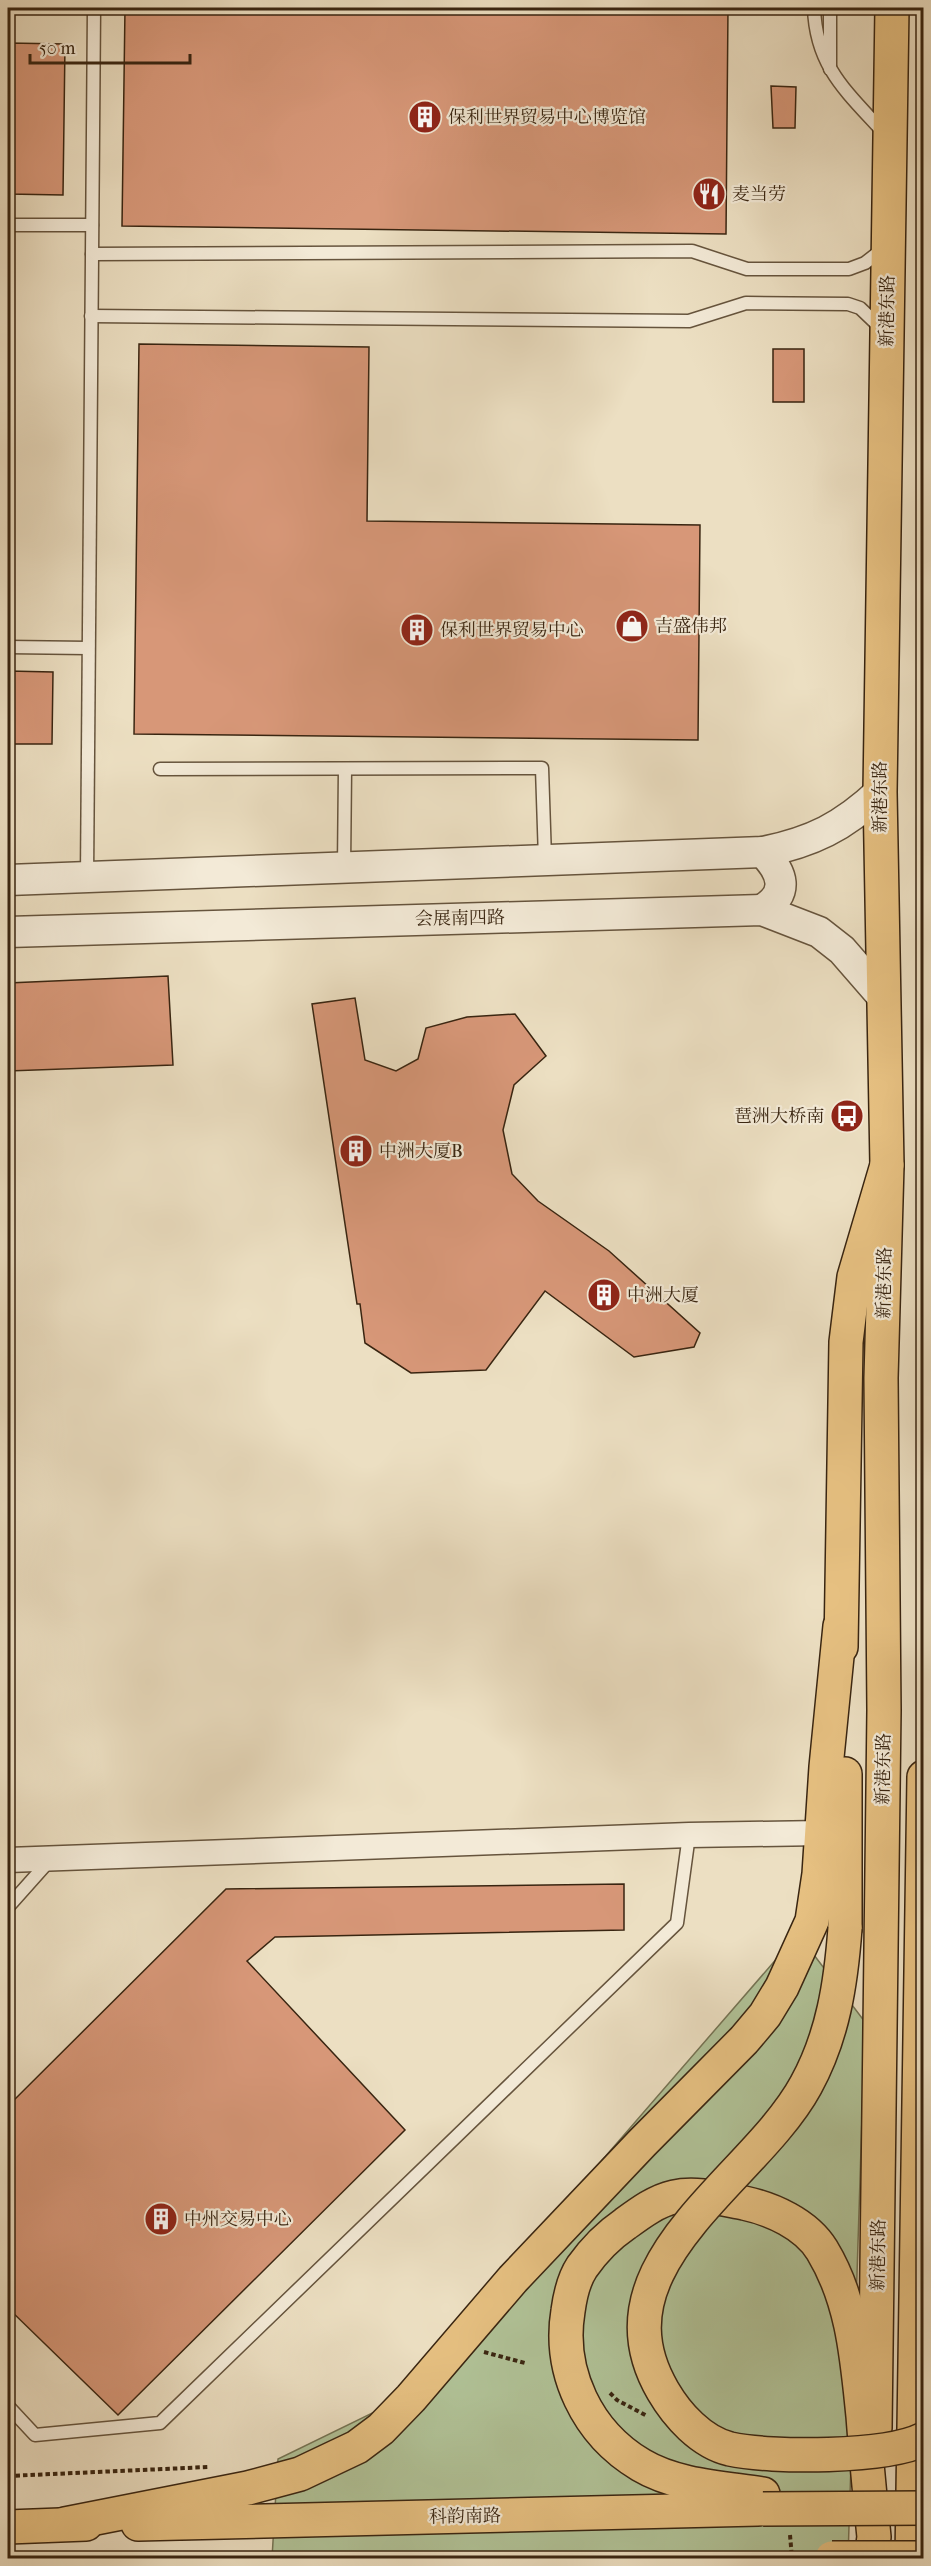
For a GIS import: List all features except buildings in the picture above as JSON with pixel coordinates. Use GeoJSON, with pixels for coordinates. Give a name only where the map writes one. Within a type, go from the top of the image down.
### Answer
{"type":"FeatureCollection","features":[{"type":"Feature","properties":{"kind":"main road","name":"新港东路"},"geometry":{"type":"LineString","coordinates":[[873,2551],[884,1720],[881,1378],[886,1165],[880,792],[892,8]]}},
{"type":"Feature","properties":{"kind":"main road"},"geometry":{"type":"LineString","coordinates":[[886,1165],[854,1277],[844,1384],[840,1626],[845,1769],[844,1928],[835,2009],[818,2060],[806,2085],[782,2122],[690,2222],[662,2261],[652,2282],[644,2329],[646,2354],[657,2380],[679,2415],[711,2440],[728,2448],[768,2454],[867,2452],[896,2448],[924,2439]]}},
{"type":"Feature","properties":{"kind":"main road"},"geometry":{"type":"LineString","coordinates":[[65,2524],[248,2488],[300,2474],[357,2447],[381,2428],[433,2374],[513,2279],[642,2143],[725,2061],[765,2015],[796,1960],[812,1921],[816,1903],[840,1626]]}},
{"type":"Feature","properties":{"kind":"main road","name":"新港东路"},"geometry":{"type":"LineString","coordinates":[[912,2559],[924,1777]]}},
{"type":"Feature","properties":{"kind":"main road"},"geometry":{"type":"LineString","coordinates":[[873,2551],[855,2340],[841,2285],[821,2247],[801,2227],[778,2214],[752,2205],[712,2197],[675,2197],[643,2210],[608,2236],[582,2268],[570,2295],[565,2332],[569,2367],[579,2398],[595,2426],[615,2448],[642,2466],[664,2475],[763,2501],[857,2508],[924,2508]]}},
{"type":"Feature","properties":{"kind":"main road","name":"科韵南路"},"geometry":{"type":"LineString","coordinates":[[8,2527],[65,2524],[203,2524],[763,2501]]}},
{"type":"Feature","properties":{"kind":"main road"},"geometry":{"type":"LineString","coordinates":[[819,2559],[924,2558]]}},
{"type":"Feature","properties":{"kind":"street"},"geometry":{"type":"LineString","coordinates":[[8,880],[763,852],[790,847],[816,838],[845,822],[880,792]]}},
{"type":"Feature","properties":{"kind":"street"},"geometry":{"type":"LineString","coordinates":[[762,910],[774,903],[781,884],[776,866],[763,852]]}},
{"type":"Feature","properties":{"kind":"street","name":"会展南四路"},"geometry":{"type":"LineString","coordinates":[[8,932],[762,910],[819,932],[842,950],[882,996]]}},
{"type":"Feature","properties":{"kind":"street"},"geometry":{"type":"LineString","coordinates":[[8,1860],[689,1835],[822,1833]]}},
{"type":"Feature","properties":{"kind":"lane"},"geometry":{"type":"LineString","coordinates":[[87,877],[94,8]]}},
{"type":"Feature","properties":{"kind":"lane"},"geometry":{"type":"LineString","coordinates":[[814,8],[820,49],[830,70],[890,141]]}},
{"type":"Feature","properties":{"kind":"lane"},"geometry":{"type":"LineString","coordinates":[[830,8],[830,70]]}},
{"type":"Feature","properties":{"kind":"lane"},"geometry":{"type":"LineString","coordinates":[[8,225],[92,225]]}},
{"type":"Feature","properties":{"kind":"lane"},"geometry":{"type":"LineString","coordinates":[[92,254],[692,251],[747,269],[849,269],[865,263],[888,244]]}},
{"type":"Feature","properties":{"kind":"lane"},"geometry":{"type":"LineString","coordinates":[[91,316],[689,321],[746,303],[848,304],[860,308],[886,334]]}},
{"type":"Feature","properties":{"kind":"lane"},"geometry":{"type":"LineString","coordinates":[[8,647],[88,648]]}},
{"type":"Feature","properties":{"kind":"lane"},"geometry":{"type":"LineString","coordinates":[[160,769],[542,768],[544,859]]}},
{"type":"Feature","properties":{"kind":"lane"},"geometry":{"type":"LineString","coordinates":[[344,867],[345,769]]}},
{"type":"Feature","properties":{"kind":"lane"},"geometry":{"type":"LineString","coordinates":[[8,2406],[35,2435],[160,2423],[677,1923],[689,1835]]}},
{"type":"Feature","properties":{"kind":"lane"},"geometry":{"type":"LineString","coordinates":[[8,1907],[50,1859]]}},
{"type":"Feature","properties":{"kind":"path"},"geometry":{"type":"LineString","coordinates":[[491,2354],[525,2363]]}},
{"type":"Feature","properties":{"kind":"path"},"geometry":{"type":"LineString","coordinates":[[617,2400],[651,2419]]}},
{"type":"Feature","properties":{"kind":"path"},"geometry":{"type":"LineString","coordinates":[[8,2476],[218,2466]]}},
{"type":"Feature","properties":{"kind":"green space"},"geometry":{"type":"Polygon","coordinates":[[[798,1934],[865,2022],[848,2558],[272,2558],[278,2459],[391,2404],[798,1934]]]}},
{"type":"Feature","properties":{"kind":"place","name":"保利世界贸易中心博览馆"},"geometry":{"type":"Point","coordinates":[425,117]}},
{"type":"Feature","properties":{"kind":"place","name":"麦当劳"},"geometry":{"type":"Point","coordinates":[709,194]}},
{"type":"Feature","properties":{"kind":"place","name":"吉盛伟邦"},"geometry":{"type":"Point","coordinates":[632,626]}},
{"type":"Feature","properties":{"kind":"place","name":"保利世界贸易中心"},"geometry":{"type":"Point","coordinates":[417,630]}},
{"type":"Feature","properties":{"kind":"place","name":"琶洲大桥南"},"geometry":{"type":"Point","coordinates":[847,1116]}},
{"type":"Feature","properties":{"kind":"place","name":"中洲大厦B"},"geometry":{"type":"Point","coordinates":[356,1151]}},
{"type":"Feature","properties":{"kind":"place","name":"中洲大厦"},"geometry":{"type":"Point","coordinates":[604,1295]}},
{"type":"Feature","properties":{"kind":"place","name":"中州交易中心"},"geometry":{"type":"Point","coordinates":[161,2219]}}]}
